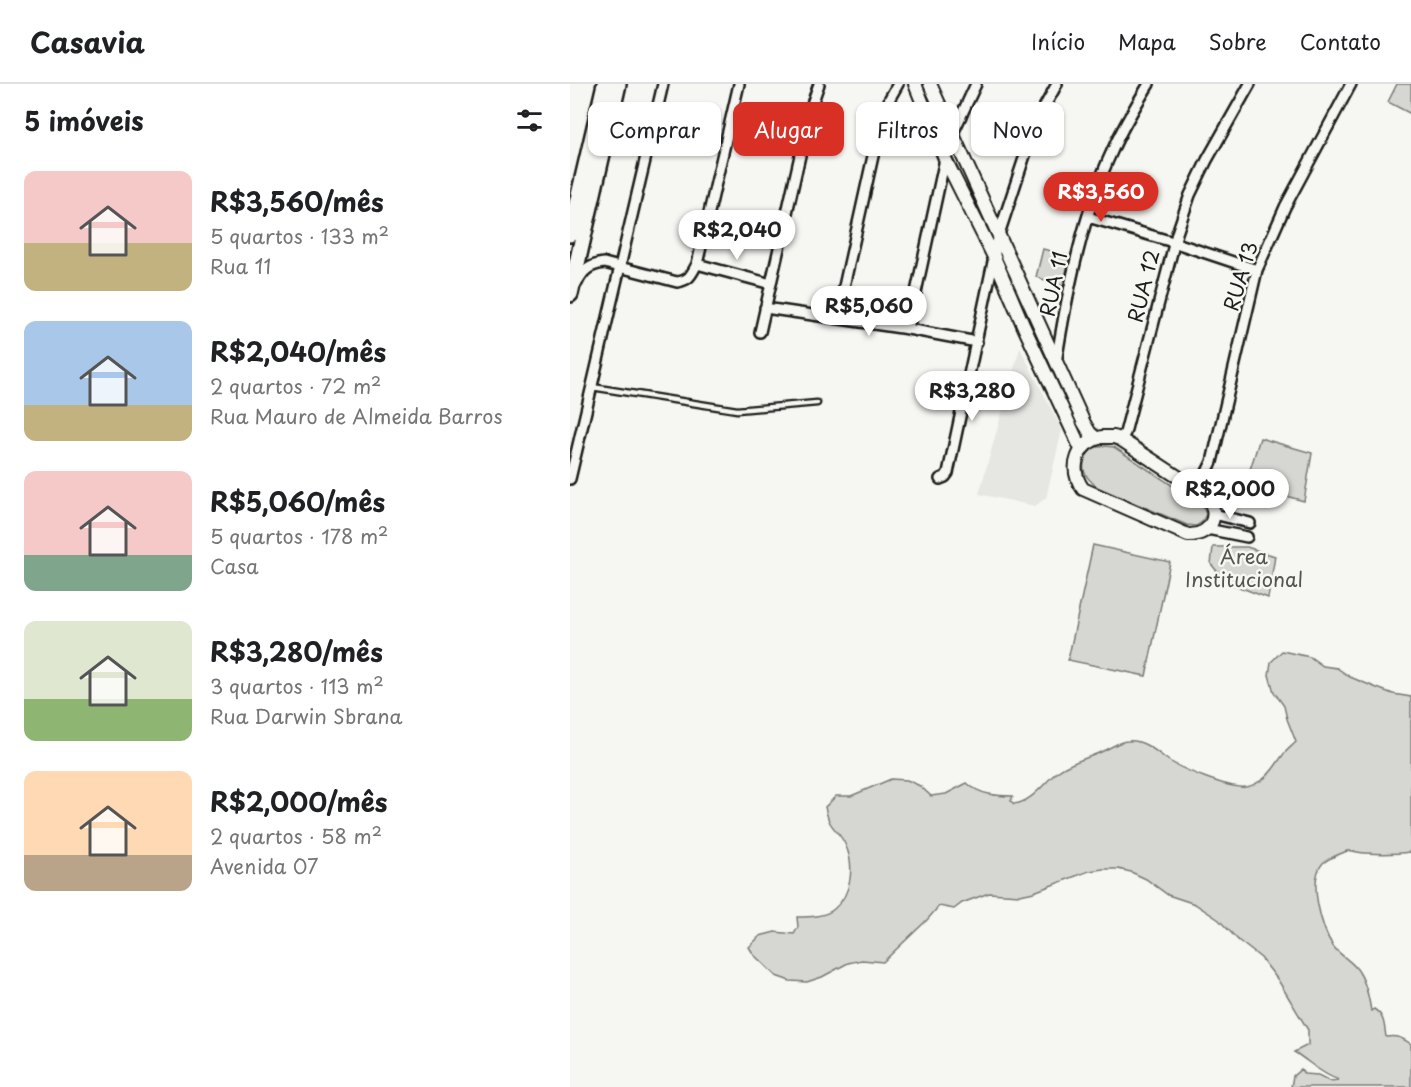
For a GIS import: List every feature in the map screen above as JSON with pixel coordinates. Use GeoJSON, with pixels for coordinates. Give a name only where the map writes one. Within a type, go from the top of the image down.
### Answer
{"type":"FeatureCollection","features":[{"type":"Feature","properties":{"kind":"highway"},"geometry":{"type":"LineString","coordinates":[[570,234],[605,84]]}},
{"type":"Feature","properties":{"kind":"highway"},"geometry":{"type":"LineString","coordinates":[[570,296],[618,84]]}},
{"type":"Feature","properties":{"kind":"street"},"geometry":{"type":"LineString","coordinates":[[570,479],[663,84]]}},
{"type":"Feature","properties":{"kind":"street"},"geometry":{"type":"LineString","coordinates":[[570,296],[586,269],[604,263],[677,282],[689,277],[697,264],[739,84]]}},
{"type":"Feature","properties":{"kind":"street"},"geometry":{"type":"LineString","coordinates":[[760,332],[811,107],[819,84]]}},
{"type":"Feature","properties":{"kind":"street"},"geometry":{"type":"LineString","coordinates":[[837,318],[877,138],[890,98],[898,84]]}},
{"type":"Feature","properties":{"kind":"street"},"geometry":{"type":"LineString","coordinates":[[915,84],[945,159],[994,257],[1081,449]]}},
{"type":"Feature","properties":{"kind":"street"},"geometry":{"type":"LineString","coordinates":[[930,84],[938,102]]}},
{"type":"Feature","properties":{"kind":"street"},"geometry":{"type":"LineString","coordinates":[[959,120],[976,84]]}},
{"type":"Feature","properties":{"kind":"street"},"geometry":{"type":"LineString","coordinates":[[940,479],[948,473],[999,234],[1036,122],[1057,84]]}},
{"type":"Feature","properties":{"kind":"street","name":"RUA 11"},"geometry":{"type":"LineString","coordinates":[[1056,363],[1078,248],[1088,218],[1122,129],[1149,84]]}},
{"type":"Feature","properties":{"kind":"street","name":"RUA 12"},"geometry":{"type":"LineString","coordinates":[[1120,439],[1125,433],[1173,243],[1190,195],[1250,84]]}},
{"type":"Feature","properties":{"kind":"street","name":"RUA 13"},"geometry":{"type":"LineString","coordinates":[[1192,486],[1205,476],[1212,462],[1257,270],[1285,207],[1351,84]]}},
{"type":"Feature","properties":{"kind":"street"},"geometry":{"type":"LineString","coordinates":[[959,146],[1084,423],[1096,438]]}},
{"type":"Feature","properties":{"kind":"street"},"geometry":{"type":"LineString","coordinates":[[908,329],[946,156]]}},
{"type":"Feature","properties":{"kind":"street"},"geometry":{"type":"LineString","coordinates":[[1088,218],[1257,270]]}},
{"type":"Feature","properties":{"kind":"street"},"geometry":{"type":"LineString","coordinates":[[697,264],[771,284]]}},
{"type":"Feature","properties":{"kind":"street"},"geometry":{"type":"LineString","coordinates":[[765,308],[908,329],[977,342]]}},
{"type":"Feature","properties":{"kind":"street"},"geometry":{"type":"LineString","coordinates":[[1042,332],[1051,337],[1057,336],[1062,328]]}},
{"type":"Feature","properties":{"kind":"street"},"geometry":{"type":"LineString","coordinates":[[1108,436],[1120,439],[1208,498],[1213,506],[1214,514],[1207,529],[1198,534],[1188,535],[1083,489],[1077,478],[1075,466],[1081,449],[1096,438],[1108,436]]}},
{"type":"Feature","properties":{"kind":"street"},"geometry":{"type":"LineString","coordinates":[[1214,514],[1250,523]]}},
{"type":"Feature","properties":{"kind":"street"},"geometry":{"type":"LineString","coordinates":[[1207,529],[1247,537]]}},
{"type":"Feature","properties":{"kind":"lane"},"geometry":{"type":"LineString","coordinates":[[592,387],[737,410],[817,403]]}},
{"type":"Feature","properties":{"kind":"shaded area"},"geometry":{"type":"Polygon","coordinates":[[[1020,348],[1062,430],[1046,498],[1035,506],[979,494],[1020,348]]]}},
{"type":"Feature","properties":{"kind":"green space"},"geometry":{"type":"Polygon","coordinates":[[[1397,84],[1411,84],[1411,114],[1388,102],[1397,84]]]}},
{"type":"Feature","properties":{"kind":"green space"},"geometry":{"type":"Polygon","coordinates":[[[1043,249],[1070,256],[1063,286],[1036,277],[1043,249]]]}},
{"type":"Feature","properties":{"kind":"green space","name":"Área Institucional"},"geometry":{"type":"Polygon","coordinates":[[[1260,438],[1312,453],[1304,501],[1268,491],[1248,476],[1260,438]]]}},
{"type":"Feature","properties":{"kind":"green space"},"geometry":{"type":"Polygon","coordinates":[[[1114,447],[1202,505],[1206,514],[1202,522],[1196,526],[1187,525],[1093,484],[1084,470],[1085,460],[1092,448],[1114,447]]]}},
{"type":"Feature","properties":{"kind":"green space"},"geometry":{"type":"Polygon","coordinates":[[[1093,545],[1170,562],[1146,676],[1068,660],[1093,545]]]}},
{"type":"Feature","properties":{"kind":"green space","name":"Área Institucional"},"geometry":{"type":"Polygon","coordinates":[[[1213,547],[1247,547],[1275,556],[1268,598],[1226,582],[1211,564],[1213,547]]]}},
{"type":"Feature","properties":{"kind":"green space"},"geometry":{"type":"Polygon","coordinates":[[[1282,651],[1310,657],[1323,666],[1337,668],[1350,677],[1377,688],[1411,697],[1411,852],[1377,854],[1347,851],[1342,853],[1323,863],[1318,871],[1316,892],[1321,917],[1329,938],[1336,950],[1359,972],[1371,1011],[1374,1009],[1382,1018],[1386,1037],[1393,1036],[1411,1044],[1411,1087],[1291,1087],[1293,1076],[1301,1069],[1304,1074],[1318,1075],[1330,1081],[1339,1080],[1321,1071],[1294,1052],[1308,1045],[1308,1030],[1278,980],[1261,958],[1238,940],[1219,920],[1195,904],[1168,895],[1146,879],[1118,869],[1089,871],[1020,895],[989,893],[962,903],[954,909],[939,906],[883,962],[862,960],[848,963],[807,982],[790,981],[776,976],[749,947],[760,936],[775,932],[794,934],[798,927],[797,917],[826,914],[840,903],[845,895],[851,870],[848,852],[829,821],[825,807],[836,796],[851,796],[891,779],[907,780],[920,786],[931,796],[946,794],[967,783],[983,792],[1013,796],[1011,801],[1014,804],[1020,803],[1032,796],[1057,772],[1068,765],[1125,741],[1148,746],[1181,767],[1228,785],[1248,787],[1256,784],[1269,774],[1284,753],[1296,742],[1284,706],[1274,692],[1269,675],[1271,662],[1282,651]]]}}]}
